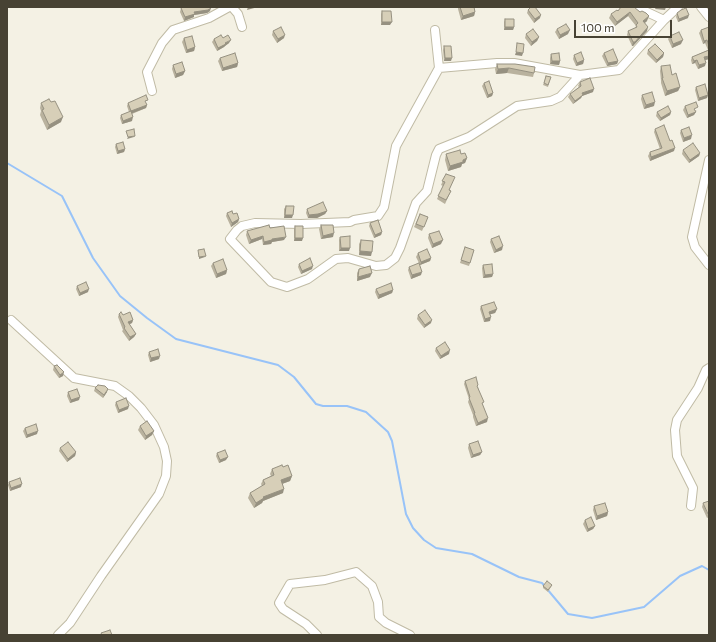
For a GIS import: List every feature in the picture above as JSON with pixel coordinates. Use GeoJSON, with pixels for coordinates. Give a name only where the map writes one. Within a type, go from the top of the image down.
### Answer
{"type":"FeatureCollection","features":[{"type":"Feature","properties":{"kind":"street"},"geometry":{"type":"LineString","coordinates":[[152,91],[147,72],[162,42],[173,30],[209,18],[231,7],[238,14],[242,27]]}},
{"type":"Feature","properties":{"kind":"street"},"geometry":{"type":"LineString","coordinates":[[636,7],[664,20]]}},
{"type":"Feature","properties":{"kind":"street"},"geometry":{"type":"LineString","coordinates":[[439,68],[514,62],[580,75],[619,70],[664,20],[678,7]]}},
{"type":"Feature","properties":{"kind":"street"},"geometry":{"type":"LineString","coordinates":[[701,7],[709,17]]}},
{"type":"Feature","properties":{"kind":"street"},"geometry":{"type":"LineString","coordinates":[[435,30],[439,68],[396,146],[384,207],[378,216],[350,222],[301,224],[255,223],[242,226],[230,239],[271,282],[287,287],[308,279],[336,260],[348,258],[376,266],[386,265],[395,258],[416,203],[427,191],[436,155],[440,149],[469,137],[517,106],[552,101],[560,97],[580,75]]}},
{"type":"Feature","properties":{"kind":"street"},"geometry":{"type":"LineString","coordinates":[[709,160],[692,237],[695,247],[709,265]]}},
{"type":"Feature","properties":{"kind":"street"},"geometry":{"type":"LineString","coordinates":[[10,320],[74,378],[115,386],[130,396],[154,425],[164,447],[167,461],[166,476],[159,494],[70,623],[58,635]]}},
{"type":"Feature","properties":{"kind":"street"},"geometry":{"type":"LineString","coordinates":[[691,506],[693,488],[677,456],[675,430],[677,420],[698,388],[706,370],[709,368]]}},
{"type":"Feature","properties":{"kind":"street"},"geometry":{"type":"LineString","coordinates":[[317,635],[306,624],[283,609],[279,603],[290,584],[325,580],[356,572],[372,586],[378,602],[379,617],[386,623],[410,635]]}},
{"type":"Feature","properties":{"kind":"building"},"geometry":{"type":"Polygon","coordinates":[[[460,7],[474,7],[475,12],[463,16],[460,7]]]}},
{"type":"Feature","properties":{"kind":"building"},"geometry":{"type":"Polygon","coordinates":[[[531,7],[535,7],[541,15],[535,19],[528,10],[531,7]]]}},
{"type":"Feature","properties":{"kind":"building"},"geometry":{"type":"Polygon","coordinates":[[[621,7],[634,7],[640,12],[642,11],[649,16],[643,21],[648,27],[635,42],[633,42],[628,31],[637,27],[636,25],[638,23],[630,12],[617,22],[611,14],[617,10],[618,11],[621,7]]]}},
{"type":"Feature","properties":{"kind":"building"},"geometry":{"type":"Polygon","coordinates":[[[181,8],[211,8],[208,10],[194,12],[195,14],[185,17],[181,8]]]}},
{"type":"Feature","properties":{"kind":"building"},"geometry":{"type":"Polygon","coordinates":[[[686,8],[689,15],[679,19],[677,13],[686,8]]]}},
{"type":"Feature","properties":{"kind":"building"},"geometry":{"type":"Polygon","coordinates":[[[382,11],[391,11],[392,22],[382,22],[382,11]]]}},
{"type":"Feature","properties":{"kind":"building"},"geometry":{"type":"Polygon","coordinates":[[[505,19],[514,19],[514,27],[505,27],[505,19]]]}},
{"type":"Feature","properties":{"kind":"building"},"geometry":{"type":"Polygon","coordinates":[[[566,24],[570,30],[560,35],[557,29],[566,24]]]}},
{"type":"Feature","properties":{"kind":"building"},"geometry":{"type":"Polygon","coordinates":[[[281,27],[285,35],[278,39],[273,31],[281,27]]]}},
{"type":"Feature","properties":{"kind":"building"},"geometry":{"type":"Polygon","coordinates":[[[709,27],[709,46],[707,40],[704,41],[701,30],[709,27]]]}},
{"type":"Feature","properties":{"kind":"building"},"geometry":{"type":"Polygon","coordinates":[[[533,29],[539,37],[532,42],[526,34],[533,29]]]}},
{"type":"Feature","properties":{"kind":"building"},"geometry":{"type":"Polygon","coordinates":[[[679,32],[683,40],[673,44],[670,36],[679,32]]]}},
{"type":"Feature","properties":{"kind":"building"},"geometry":{"type":"Polygon","coordinates":[[[221,35],[223,38],[228,35],[231,40],[218,48],[214,39],[221,35]]]}},
{"type":"Feature","properties":{"kind":"building"},"geometry":{"type":"Polygon","coordinates":[[[192,36],[195,47],[187,50],[184,38],[192,36]]]}},
{"type":"Feature","properties":{"kind":"building"},"geometry":{"type":"Polygon","coordinates":[[[517,43],[524,44],[523,53],[516,52],[517,43]]]}},
{"type":"Feature","properties":{"kind":"building"},"geometry":{"type":"Polygon","coordinates":[[[655,44],[664,53],[657,60],[648,50],[655,44]]]}},
{"type":"Feature","properties":{"kind":"building"},"geometry":{"type":"Polygon","coordinates":[[[444,46],[451,46],[452,58],[445,58],[444,46]]]}},
{"type":"Feature","properties":{"kind":"building"},"geometry":{"type":"Polygon","coordinates":[[[613,49],[618,61],[608,63],[604,53],[613,49]]]}},
{"type":"Feature","properties":{"kind":"building"},"geometry":{"type":"Polygon","coordinates":[[[709,50],[709,56],[704,57],[706,63],[699,65],[697,60],[694,61],[692,57],[709,50]]]}},
{"type":"Feature","properties":{"kind":"building"},"geometry":{"type":"Polygon","coordinates":[[[581,52],[584,60],[577,63],[574,55],[581,52]]]}},
{"type":"Feature","properties":{"kind":"building"},"geometry":{"type":"Polygon","coordinates":[[[235,53],[238,63],[223,68],[220,58],[235,53]]]}},
{"type":"Feature","properties":{"kind":"building"},"geometry":{"type":"Polygon","coordinates":[[[559,53],[560,61],[552,61],[551,54],[559,53]]]}},
{"type":"Feature","properties":{"kind":"building"},"geometry":{"type":"Polygon","coordinates":[[[182,62],[185,71],[176,74],[173,65],[182,62]]]}},
{"type":"Feature","properties":{"kind":"building"},"geometry":{"type":"Polygon","coordinates":[[[497,64],[515,64],[535,67],[534,73],[509,68],[498,69],[497,64]]]}},
{"type":"Feature","properties":{"kind":"building"},"geometry":{"type":"Polygon","coordinates":[[[670,65],[672,75],[676,73],[680,87],[667,91],[662,78],[661,66],[670,65]]]}},
{"type":"Feature","properties":{"kind":"building"},"geometry":{"type":"Polygon","coordinates":[[[546,76],[551,77],[548,85],[544,83],[546,76]]]}},
{"type":"Feature","properties":{"kind":"building"},"geometry":{"type":"Polygon","coordinates":[[[590,78],[594,89],[582,93],[583,95],[575,101],[570,94],[581,86],[580,82],[590,78]]]}},
{"type":"Feature","properties":{"kind":"building"},"geometry":{"type":"Polygon","coordinates":[[[489,81],[493,93],[488,95],[484,83],[489,81]]]}},
{"type":"Feature","properties":{"kind":"building"},"geometry":{"type":"Polygon","coordinates":[[[705,84],[708,95],[699,98],[696,87],[705,84]]]}},
{"type":"Feature","properties":{"kind":"building"},"geometry":{"type":"Polygon","coordinates":[[[652,92],[655,102],[646,105],[642,95],[652,92]]]}},
{"type":"Feature","properties":{"kind":"building"},"geometry":{"type":"Polygon","coordinates":[[[146,95],[148,100],[145,101],[147,105],[131,111],[128,103],[146,95]]]}},
{"type":"Feature","properties":{"kind":"building"},"geometry":{"type":"Polygon","coordinates":[[[49,99],[51,102],[55,101],[63,117],[49,125],[42,110],[44,109],[41,103],[49,99]]]}},
{"type":"Feature","properties":{"kind":"building"},"geometry":{"type":"Polygon","coordinates":[[[696,102],[698,107],[694,109],[696,112],[688,115],[685,106],[696,102]]]}},
{"type":"Feature","properties":{"kind":"building"},"geometry":{"type":"Polygon","coordinates":[[[668,106],[671,112],[661,118],[657,112],[668,106]]]}},
{"type":"Feature","properties":{"kind":"building"},"geometry":{"type":"Polygon","coordinates":[[[131,111],[133,117],[123,121],[121,115],[131,111]]]}},
{"type":"Feature","properties":{"kind":"building"},"geometry":{"type":"Polygon","coordinates":[[[664,125],[670,141],[672,140],[675,148],[651,157],[650,152],[662,148],[655,129],[664,125]]]}},
{"type":"Feature","properties":{"kind":"building"},"geometry":{"type":"Polygon","coordinates":[[[689,127],[692,135],[684,138],[681,130],[689,127]]]}},
{"type":"Feature","properties":{"kind":"building"},"geometry":{"type":"Polygon","coordinates":[[[134,129],[135,136],[128,137],[126,131],[134,129]]]}},
{"type":"Feature","properties":{"kind":"building"},"geometry":{"type":"Polygon","coordinates":[[[123,142],[125,149],[118,151],[116,144],[123,142]]]}},
{"type":"Feature","properties":{"kind":"building"},"geometry":{"type":"Polygon","coordinates":[[[693,143],[700,153],[690,160],[683,150],[693,143]]]}},
{"type":"Feature","properties":{"kind":"building"},"geometry":{"type":"Polygon","coordinates":[[[460,150],[461,154],[465,153],[467,158],[463,160],[463,162],[450,166],[446,154],[460,150]]]}},
{"type":"Feature","properties":{"kind":"building"},"geometry":{"type":"Polygon","coordinates":[[[446,174],[455,177],[449,190],[451,191],[446,200],[438,196],[445,182],[442,181],[446,174]]]}},
{"type":"Feature","properties":{"kind":"building"},"geometry":{"type":"Polygon","coordinates":[[[323,202],[327,211],[309,215],[307,209],[323,202]]]}},
{"type":"Feature","properties":{"kind":"building"},"geometry":{"type":"Polygon","coordinates":[[[286,206],[294,206],[293,215],[285,215],[286,206]]]}},
{"type":"Feature","properties":{"kind":"building"},"geometry":{"type":"Polygon","coordinates":[[[232,211],[233,214],[237,213],[239,219],[232,223],[227,213],[232,211]]]}},
{"type":"Feature","properties":{"kind":"building"},"geometry":{"type":"Polygon","coordinates":[[[420,214],[428,217],[424,227],[416,224],[420,214]]]}},
{"type":"Feature","properties":{"kind":"building"},"geometry":{"type":"Polygon","coordinates":[[[378,220],[382,232],[375,235],[370,223],[378,220]]]}},
{"type":"Feature","properties":{"kind":"building"},"geometry":{"type":"Polygon","coordinates":[[[269,225],[270,228],[284,226],[286,237],[264,242],[263,236],[251,240],[247,231],[269,225]]]}},
{"type":"Feature","properties":{"kind":"building"},"geometry":{"type":"Polygon","coordinates":[[[321,225],[333,225],[334,233],[323,236],[321,225]]]}},
{"type":"Feature","properties":{"kind":"building"},"geometry":{"type":"Polygon","coordinates":[[[295,226],[303,226],[303,238],[295,238],[295,226]]]}},
{"type":"Feature","properties":{"kind":"building"},"geometry":{"type":"Polygon","coordinates":[[[439,231],[443,240],[433,244],[429,234],[439,231]]]}},
{"type":"Feature","properties":{"kind":"building"},"geometry":{"type":"Polygon","coordinates":[[[350,236],[350,248],[341,248],[340,237],[350,236]]]}},
{"type":"Feature","properties":{"kind":"building"},"geometry":{"type":"Polygon","coordinates":[[[499,236],[503,246],[496,250],[491,239],[499,236]]]}},
{"type":"Feature","properties":{"kind":"building"},"geometry":{"type":"Polygon","coordinates":[[[361,240],[373,241],[372,252],[360,251],[361,240]]]}},
{"type":"Feature","properties":{"kind":"building"},"geometry":{"type":"Polygon","coordinates":[[[465,247],[474,250],[470,263],[461,260],[465,247]]]}},
{"type":"Feature","properties":{"kind":"building"},"geometry":{"type":"Polygon","coordinates":[[[204,249],[206,256],[199,257],[198,250],[204,249]]]}},
{"type":"Feature","properties":{"kind":"building"},"geometry":{"type":"Polygon","coordinates":[[[427,249],[431,258],[421,262],[418,253],[427,249]]]}},
{"type":"Feature","properties":{"kind":"building"},"geometry":{"type":"Polygon","coordinates":[[[310,258],[313,266],[302,271],[299,264],[310,258]]]}},
{"type":"Feature","properties":{"kind":"building"},"geometry":{"type":"Polygon","coordinates":[[[223,259],[227,270],[217,274],[213,263],[223,259]]]}},
{"type":"Feature","properties":{"kind":"building"},"geometry":{"type":"Polygon","coordinates":[[[419,263],[422,272],[412,275],[409,267],[419,263]]]}},
{"type":"Feature","properties":{"kind":"building"},"geometry":{"type":"Polygon","coordinates":[[[492,264],[493,274],[485,275],[483,265],[492,264]]]}},
{"type":"Feature","properties":{"kind":"building"},"geometry":{"type":"Polygon","coordinates":[[[370,266],[372,273],[358,277],[359,269],[370,266]]]}},
{"type":"Feature","properties":{"kind":"building"},"geometry":{"type":"Polygon","coordinates":[[[86,282],[89,289],[80,293],[77,286],[86,282]]]}},
{"type":"Feature","properties":{"kind":"building"},"geometry":{"type":"Polygon","coordinates":[[[391,283],[393,290],[379,295],[376,289],[391,283]]]}},
{"type":"Feature","properties":{"kind":"building"},"geometry":{"type":"Polygon","coordinates":[[[494,302],[497,309],[489,312],[491,317],[485,319],[481,306],[494,302]]]}},
{"type":"Feature","properties":{"kind":"building"},"geometry":{"type":"Polygon","coordinates":[[[425,310],[432,320],[425,325],[418,315],[425,310]]]}},
{"type":"Feature","properties":{"kind":"building"},"geometry":{"type":"Polygon","coordinates":[[[121,312],[123,315],[130,312],[133,320],[128,322],[136,334],[130,337],[124,328],[125,327],[119,314],[121,312]]]}},
{"type":"Feature","properties":{"kind":"building"},"geometry":{"type":"Polygon","coordinates":[[[445,342],[450,350],[441,356],[436,348],[445,342]]]}},
{"type":"Feature","properties":{"kind":"building"},"geometry":{"type":"Polygon","coordinates":[[[158,349],[160,356],[151,358],[149,352],[158,349]]]}},
{"type":"Feature","properties":{"kind":"building"},"geometry":{"type":"Polygon","coordinates":[[[57,365],[64,372],[60,375],[54,366],[57,365]]]}},
{"type":"Feature","properties":{"kind":"building"},"geometry":{"type":"Polygon","coordinates":[[[476,377],[477,386],[484,402],[482,403],[488,418],[478,423],[469,398],[470,397],[465,381],[476,377]]]}},
{"type":"Feature","properties":{"kind":"building"},"geometry":{"type":"Polygon","coordinates":[[[98,385],[105,386],[108,389],[104,395],[95,388],[98,385]]]}},
{"type":"Feature","properties":{"kind":"building"},"geometry":{"type":"Polygon","coordinates":[[[77,389],[80,397],[71,400],[68,392],[77,389]]]}},
{"type":"Feature","properties":{"kind":"building"},"geometry":{"type":"Polygon","coordinates":[[[126,398],[129,406],[119,410],[116,402],[126,398]]]}},
{"type":"Feature","properties":{"kind":"building"},"geometry":{"type":"Polygon","coordinates":[[[147,421],[154,431],[146,436],[140,426],[147,421]]]}},
{"type":"Feature","properties":{"kind":"building"},"geometry":{"type":"Polygon","coordinates":[[[36,424],[38,431],[27,435],[25,428],[36,424]]]}},
{"type":"Feature","properties":{"kind":"building"},"geometry":{"type":"Polygon","coordinates":[[[478,441],[482,452],[473,455],[469,444],[478,441]]]}},
{"type":"Feature","properties":{"kind":"building"},"geometry":{"type":"Polygon","coordinates":[[[68,442],[76,452],[68,459],[60,448],[68,442]]]}},
{"type":"Feature","properties":{"kind":"building"},"geometry":{"type":"Polygon","coordinates":[[[225,450],[228,457],[220,460],[217,453],[225,450]]]}},
{"type":"Feature","properties":{"kind":"building"},"geometry":{"type":"Polygon","coordinates":[[[282,465],[283,467],[288,465],[292,476],[281,480],[284,489],[263,497],[264,498],[256,503],[250,493],[265,484],[263,480],[274,475],[272,469],[282,465]]]}},
{"type":"Feature","properties":{"kind":"building"},"geometry":{"type":"Polygon","coordinates":[[[20,478],[22,484],[11,488],[9,482],[20,478]]]}},
{"type":"Feature","properties":{"kind":"building"},"geometry":{"type":"Polygon","coordinates":[[[709,501],[709,514],[708,514],[703,503],[709,501]]]}},
{"type":"Feature","properties":{"kind":"building"},"geometry":{"type":"Polygon","coordinates":[[[605,503],[608,512],[597,516],[594,506],[605,503]]]}},
{"type":"Feature","properties":{"kind":"building"},"geometry":{"type":"Polygon","coordinates":[[[591,517],[595,526],[588,529],[585,520],[591,517]]]}},
{"type":"Feature","properties":{"kind":"building"},"geometry":{"type":"Polygon","coordinates":[[[547,581],[552,585],[548,590],[543,586],[547,581]]]}},
{"type":"Feature","properties":{"kind":"building"},"geometry":{"type":"Polygon","coordinates":[[[110,630],[112,635],[102,635],[101,633],[110,630]]]}},
{"type":"Feature","properties":{"kind":"waterway"},"geometry":{"type":"LineString","coordinates":[[7,163],[62,196],[93,258],[120,296],[176,339],[278,365],[294,377],[316,404],[323,406],[347,406],[366,412],[388,432],[392,441],[406,514],[413,528],[424,540],[436,548],[472,554],[519,577],[542,583],[568,614],[592,618],[644,607],[680,576],[702,566],[709,570]]}}]}
